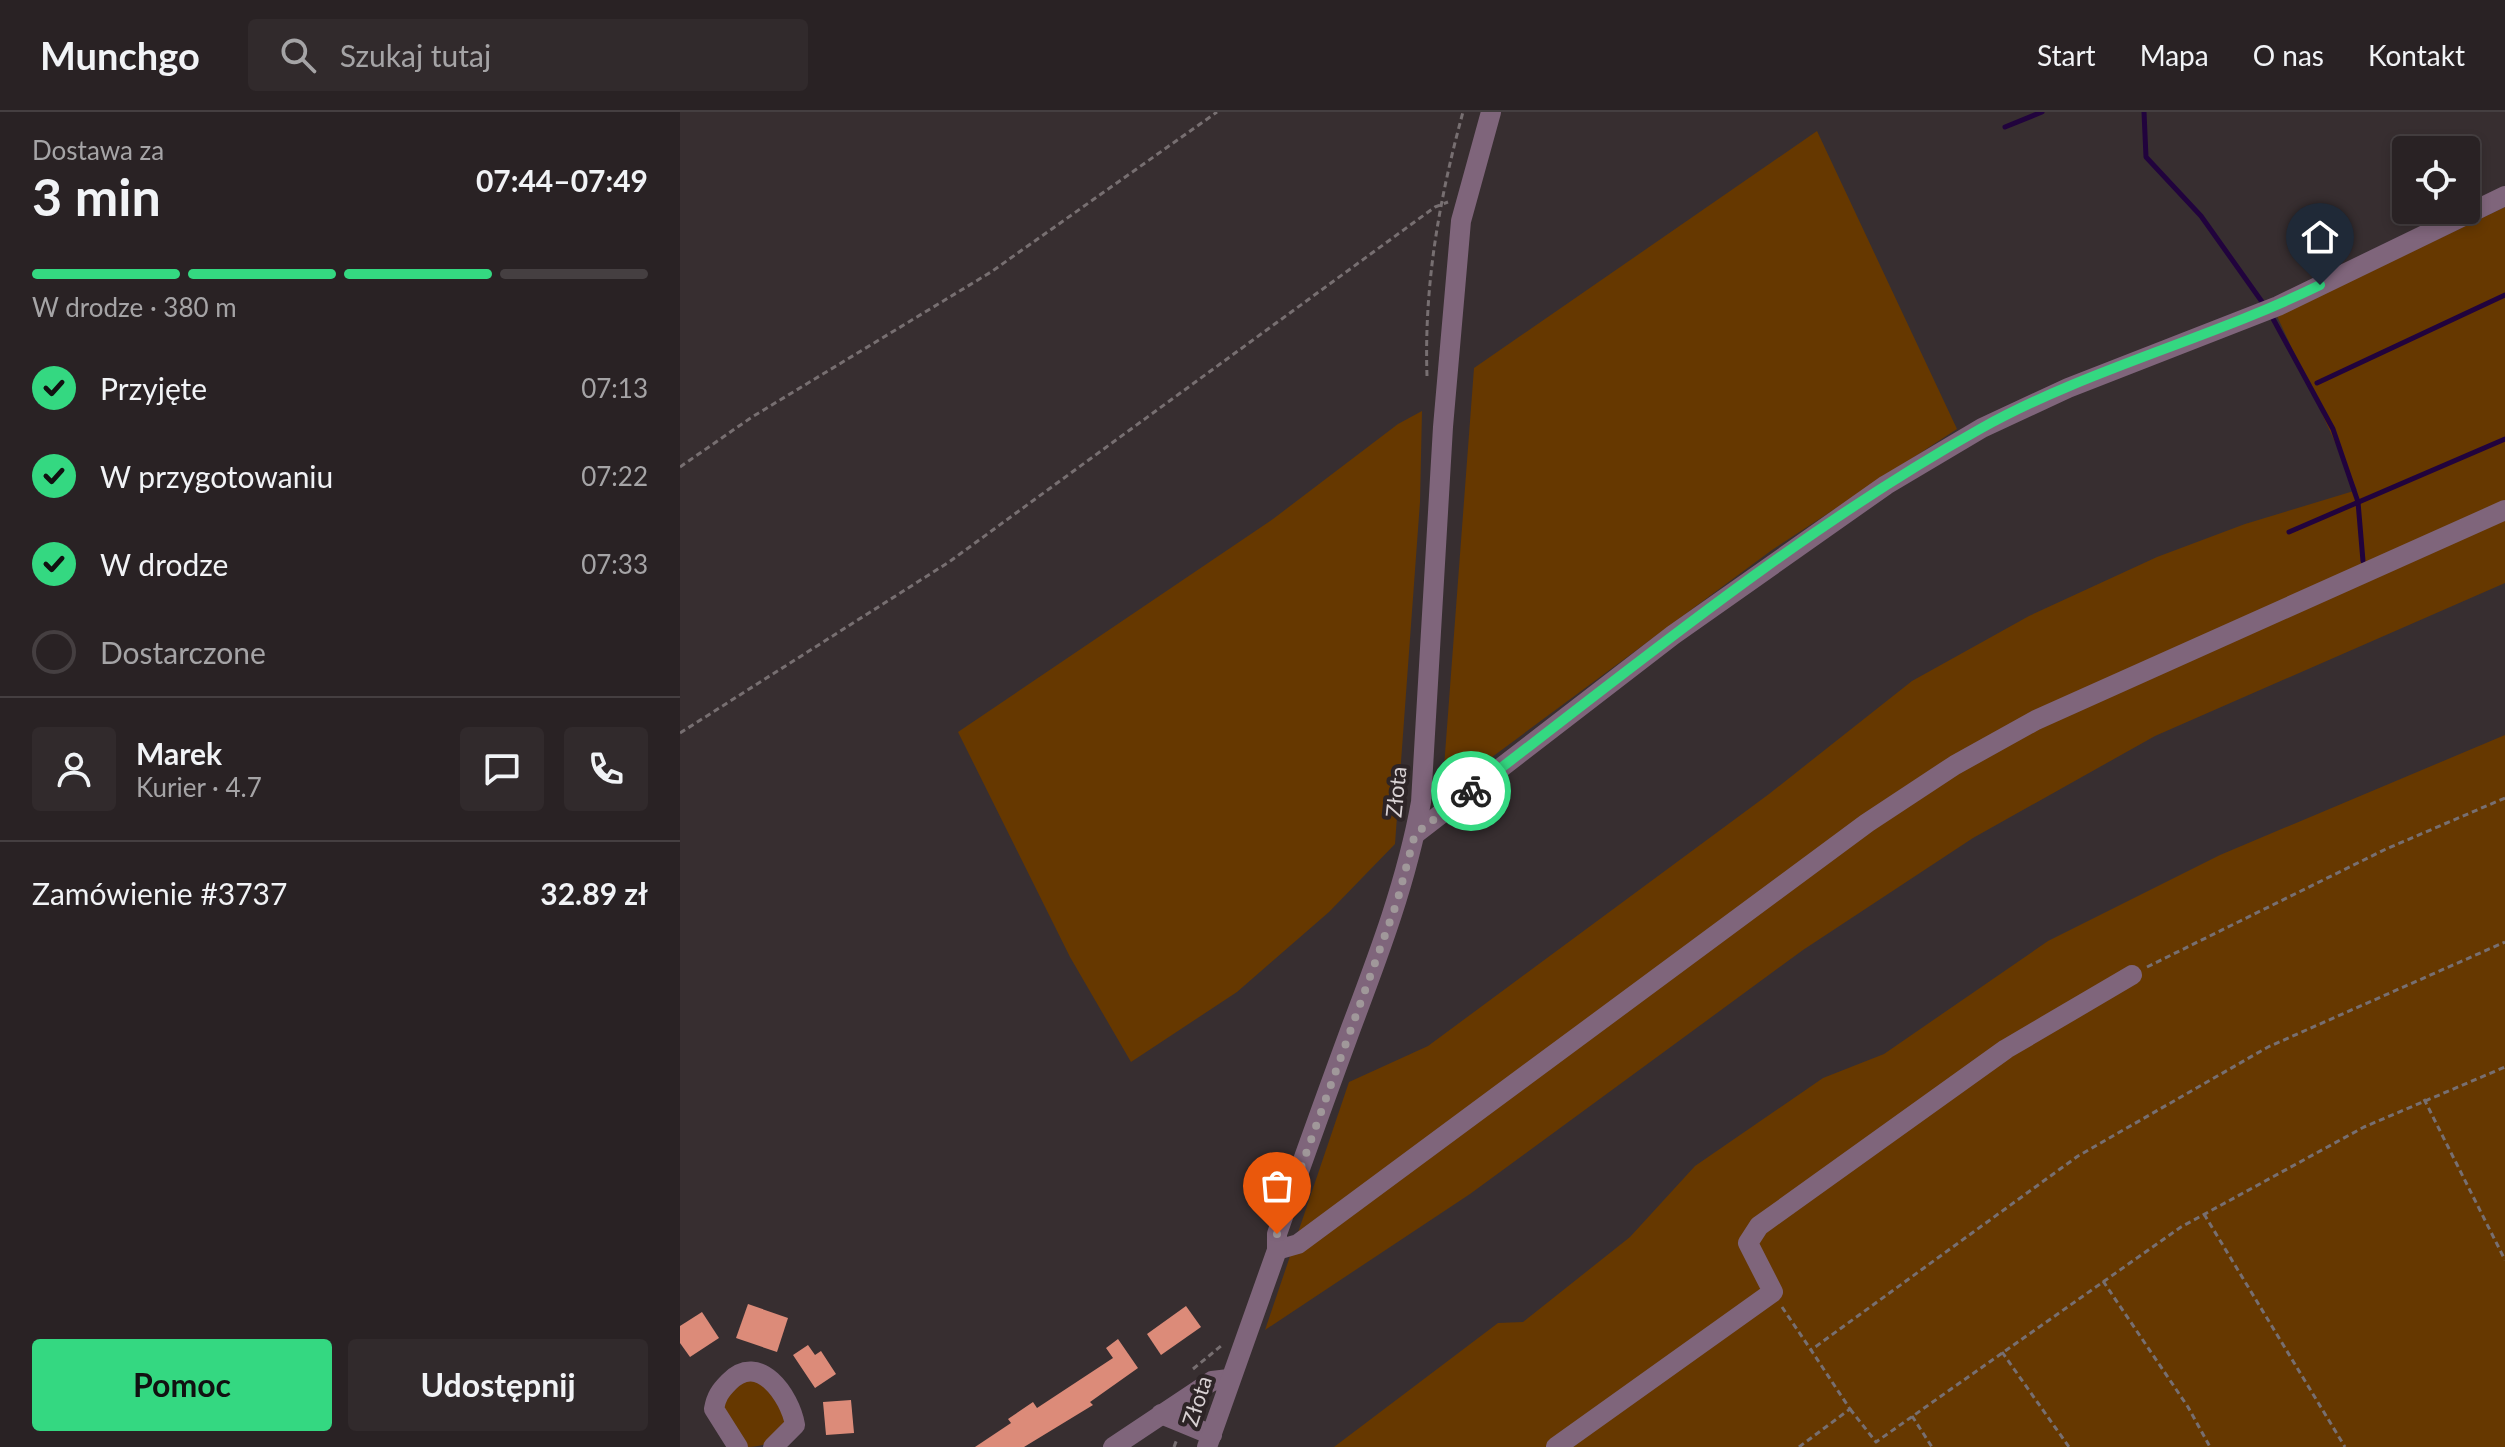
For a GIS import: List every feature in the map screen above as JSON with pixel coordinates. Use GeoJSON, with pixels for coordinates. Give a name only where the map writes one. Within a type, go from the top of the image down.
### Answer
{"type":"FeatureCollection","features":[{"type":"Feature","properties":{"kind":"street","name":"Złota"},"geometry":{"type":"LineString","coordinates":[[1210,1441],[1229,1379],[1277,1250],[1277,1234],[1397,902],[1415,834],[1421,802],[1461,221],[1491,112]]}},
{"type":"Feature","properties":{"kind":"street"},"geometry":{"type":"LineString","coordinates":[[1415,834],[1673,635],[1886,485],[1982,428],[2068,388],[2278,306],[2505,196]]}},
{"type":"Feature","properties":{"kind":"street"},"geometry":{"type":"LineString","coordinates":[[1277,1250],[1298,1244],[1867,823],[1955,765],[2036,720],[2151,666],[2505,510]]}},
{"type":"Feature","properties":{"kind":"street"},"geometry":{"type":"LineString","coordinates":[[1556,1447],[1773,1292],[1748,1243],[1759,1226],[2006,1049],[2132,975]]}},
{"type":"Feature","properties":{"kind":"street"},"geometry":{"type":"LineString","coordinates":[[738,1447],[714,1409],[720,1391],[735,1376],[750,1370],[767,1376],[792,1409],[795,1425],[773,1447]]}},
{"type":"Feature","properties":{"kind":"street"},"geometry":{"type":"LineString","coordinates":[[1113,1447],[1212,1381],[1229,1379]]}},
{"type":"Feature","properties":{"kind":"street"},"geometry":{"type":"LineString","coordinates":[[1161,1414],[1210,1441]]}},
{"type":"Feature","properties":{"kind":"path"},"geometry":{"type":"LineString","coordinates":[[680,467],[752,417],[991,272],[1217,112]]}},
{"type":"Feature","properties":{"kind":"path"},"geometry":{"type":"LineString","coordinates":[[1427,379],[1430,259],[1463,112]]}},
{"type":"Feature","properties":{"kind":"path"},"geometry":{"type":"LineString","coordinates":[[680,733],[949,562],[1440,206],[1469,191]]}},
{"type":"Feature","properties":{"kind":"path"},"geometry":{"type":"LineString","coordinates":[[2132,975],[2359,862],[2505,798]]}},
{"type":"Feature","properties":{"kind":"path"},"geometry":{"type":"LineString","coordinates":[[1811,1350],[2078,1156],[2268,1047],[2505,942]]}},
{"type":"Feature","properties":{"kind":"path"},"geometry":{"type":"LineString","coordinates":[[1773,1292],[1850,1409],[1876,1442],[2103,1281],[2204,1214],[2364,1127],[2505,1067]]}},
{"type":"Feature","properties":{"kind":"path"},"geometry":{"type":"LineString","coordinates":[[2424,1099],[2505,1260]]}},
{"type":"Feature","properties":{"kind":"path"},"geometry":{"type":"LineString","coordinates":[[2204,1214],[2345,1447]]}},
{"type":"Feature","properties":{"kind":"path"},"geometry":{"type":"LineString","coordinates":[[2103,1281],[2188,1407],[2210,1447]]}},
{"type":"Feature","properties":{"kind":"path"},"geometry":{"type":"LineString","coordinates":[[1186,1398],[1179,1386],[1182,1378],[1228,1339]]}},
{"type":"Feature","properties":{"kind":"path"},"geometry":{"type":"LineString","coordinates":[[2002,1352],[2069,1447]]}},
{"type":"Feature","properties":{"kind":"path"},"geometry":{"type":"LineString","coordinates":[[1799,1447],[1850,1409]]}},
{"type":"Feature","properties":{"kind":"path"},"geometry":{"type":"LineString","coordinates":[[1912,1416],[1932,1447]]}},
{"type":"Feature","properties":{"kind":"path"},"geometry":{"type":"LineString","coordinates":[[1174,1447],[1182,1424]]}},
{"type":"Feature","properties":{"kind":"shaded area"},"geometry":{"type":"Polygon","coordinates":[[[1817,131],[1957,429],[1772,550],[1442,794],[1474,368],[1817,131]]]}},
{"type":"Feature","properties":{"kind":"shaded area"},"geometry":{"type":"Polygon","coordinates":[[[2505,207],[2505,583],[2155,736],[1973,838],[1803,950],[1470,1194],[1265,1330],[1349,1082],[1428,1046],[1769,794],[1912,681],[2029,616],[2157,557],[2245,524],[2357,490],[2277,316],[2469,224],[2480,224],[2480,219],[2505,207]]]}},
{"type":"Feature","properties":{"kind":"shaded area"},"geometry":{"type":"Polygon","coordinates":[[[1422,411],[1420,502],[1395,844],[1329,912],[1237,992],[1131,1062],[1070,957],[958,732],[1273,519],[1398,424],[1422,411]]]}},
{"type":"Feature","properties":{"kind":"shaded area"},"geometry":{"type":"Polygon","coordinates":[[[2505,735],[2505,1447],[1334,1447],[1498,1323],[1523,1322],[1630,1237],[1695,1166],[1823,1078],[1884,1054],[2048,941],[2220,855],[2505,735]]]}},
{"type":"Feature","properties":{"kind":"shaded area"},"geometry":{"type":"Polygon","coordinates":[[[748,1379],[774,1396],[785,1425],[778,1435],[760,1446],[747,1447],[727,1425],[723,1399],[748,1379]]]}},
{"type":"Feature","properties":{"kind":"building"},"geometry":{"type":"Polygon","coordinates":[[[748,1304],[788,1318],[777,1352],[736,1338],[748,1304]]]}},
{"type":"Feature","properties":{"kind":"building"},"geometry":{"type":"Polygon","coordinates":[[[1186,1306],[1201,1327],[1161,1355],[1147,1334],[1186,1306]]]}},
{"type":"Feature","properties":{"kind":"building"},"geometry":{"type":"Polygon","coordinates":[[[702,1312],[719,1338],[690,1357],[680,1343],[680,1326],[702,1312]]]}},
{"type":"Feature","properties":{"kind":"building"},"geometry":{"type":"Polygon","coordinates":[[[1118,1339],[1138,1368],[1090,1402],[1093,1405],[1024,1447],[975,1447],[1011,1423],[1008,1419],[1033,1402],[1037,1408],[1113,1358],[1106,1348],[1118,1339]]]}},
{"type":"Feature","properties":{"kind":"building"},"geometry":{"type":"Polygon","coordinates":[[[808,1345],[815,1355],[821,1351],[836,1374],[815,1388],[793,1355],[808,1345]]]}},
{"type":"Feature","properties":{"kind":"building"},"geometry":{"type":"Polygon","coordinates":[[[851,1400],[854,1433],[826,1435],[823,1402],[851,1400]]]}},
{"type":"Feature","properties":{"kind":"waterway"},"geometry":{"type":"LineString","coordinates":[[2005,127],[2042,112]]}},
{"type":"Feature","properties":{"kind":"waterway"},"geometry":{"type":"LineString","coordinates":[[2144,112],[2146,157],[2201,216],[2265,306]]}},
{"type":"Feature","properties":{"kind":"waterway"},"geometry":{"type":"LineString","coordinates":[[2317,383],[2505,295]]}},
{"type":"Feature","properties":{"kind":"waterway"},"geometry":{"type":"LineString","coordinates":[[2271,315],[2333,429],[2358,502],[2363,561]]}},
{"type":"Feature","properties":{"kind":"waterway"},"geometry":{"type":"LineString","coordinates":[[2289,532],[2505,439]]}},
{"type":"Feature","properties":{"kind":"way so far"},"geometry":{"type":"LineString","coordinates":[[1277,1234],[1397,902],[1415,834],[1471,791]]}},
{"type":"Feature","properties":{"kind":"route"},"geometry":{"type":"LineString","coordinates":[[1471,791],[1673,635],[1886,485],[1982,428],[2068,388],[2227,327],[2320,285]]}}]}
